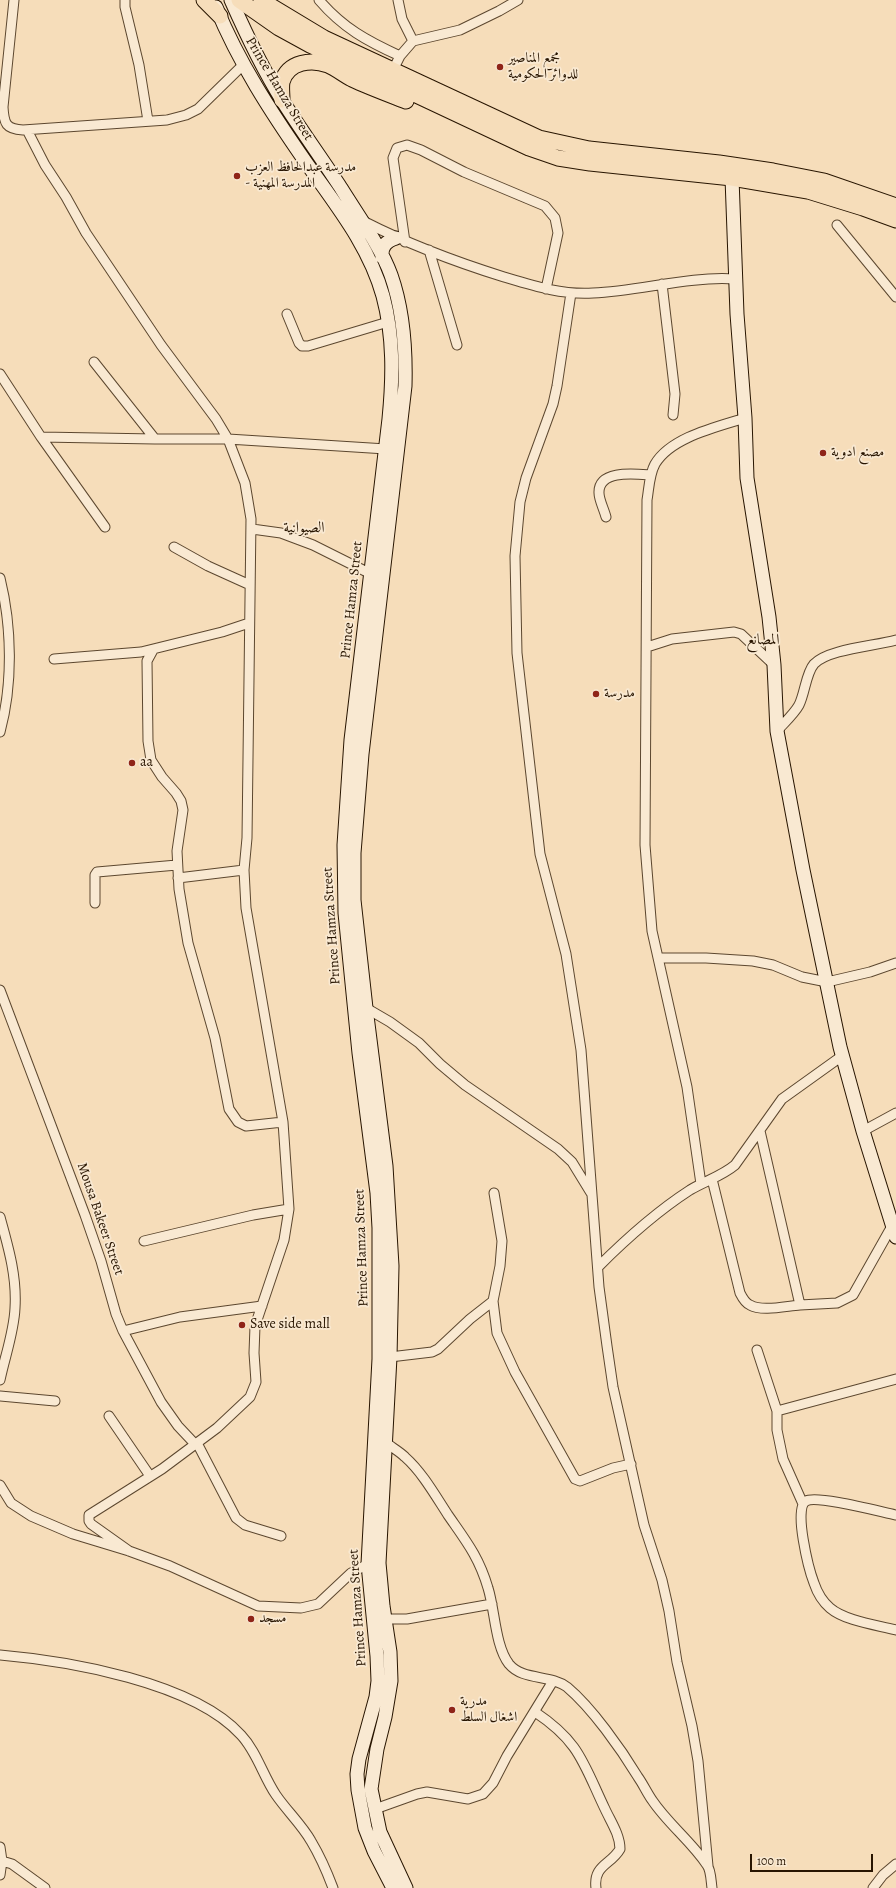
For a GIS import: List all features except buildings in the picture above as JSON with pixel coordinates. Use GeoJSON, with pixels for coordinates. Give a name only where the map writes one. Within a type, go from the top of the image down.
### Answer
{"type":"FeatureCollection","features":[{"type":"Feature","properties":{"kind":"main road"},"geometry":{"type":"LineString","coordinates":[[204,0],[220,16]]}},
{"type":"Feature","properties":{"kind":"main road","name":"Prince Hamza Street"},"geometry":{"type":"LineString","coordinates":[[213,0],[243,65],[277,121],[341,210],[362,244],[376,275],[383,296],[392,351],[393,378],[386,449],[351,740],[344,845],[345,913],[370,1089],[386,1166],[392,1266],[390,1357],[385,1442],[368,1564],[379,1670],[374,1702],[359,1759],[358,1790],[365,1828],[374,1852],[393,1888]]}},
{"type":"Feature","properties":{"kind":"main road"},"geometry":{"type":"LineString","coordinates":[[238,2],[279,28],[310,45],[529,148],[558,158],[612,166],[732,178],[808,191],[896,220]]}},
{"type":"Feature","properties":{"kind":"main road","name":"Prince Hamza Street"},"geometry":{"type":"LineString","coordinates":[[238,2],[262,65],[282,100],[361,220],[391,275],[397,297],[404,346],[405,386],[362,754],[357,811],[354,900],[366,1008],[377,1193],[379,1264],[375,1519],[385,1619],[390,1652],[391,1681],[372,1774],[371,1789],[380,1832],[406,1888]]}},
{"type":"Feature","properties":{"kind":"main road"},"geometry":{"type":"LineString","coordinates":[[264,2],[324,38],[539,138],[589,149],[719,163],[773,171],[824,182],[896,206]]}},
{"type":"Feature","properties":{"kind":"main road"},"geometry":{"type":"LineString","coordinates":[[282,100],[283,80],[292,67],[299,64],[315,62],[329,66],[353,79],[410,102],[444,108]]}},
{"type":"Feature","properties":{"kind":"main road"},"geometry":{"type":"LineString","coordinates":[[317,178],[329,170]]}},
{"type":"Feature","properties":{"kind":"main road"},"geometry":{"type":"LineString","coordinates":[[732,178],[735,279],[745,418],[747,478],[769,617],[774,665],[777,731],[800,856],[842,1056],[863,1131],[894,1231]]}},
{"type":"Feature","properties":{"kind":"main road"},"geometry":{"type":"LineString","coordinates":[[382,257],[383,247],[391,239],[400,240]]}},
{"type":"Feature","properties":{"kind":"street"},"geometry":{"type":"LineString","coordinates":[[14,0],[3,81],[3,127],[27,130],[167,120],[186,115],[198,109],[207,102],[243,65]]}},
{"type":"Feature","properties":{"kind":"street"},"geometry":{"type":"LineString","coordinates":[[125,0],[125,7],[139,65],[148,121]]}},
{"type":"Feature","properties":{"kind":"street"},"geometry":{"type":"LineString","coordinates":[[319,0],[340,22],[358,35],[400,56]]}},
{"type":"Feature","properties":{"kind":"street"},"geometry":{"type":"LineString","coordinates":[[398,0],[402,19],[413,41]]}},
{"type":"Feature","properties":{"kind":"street"},"geometry":{"type":"LineString","coordinates":[[393,70],[400,56],[413,41],[460,30],[518,0]]}},
{"type":"Feature","properties":{"kind":"street"},"geometry":{"type":"LineString","coordinates":[[27,130],[44,165],[66,197],[86,233],[161,345],[216,419],[228,439],[245,483],[252,529],[249,623],[247,838],[244,870],[246,908],[283,1122],[289,1209],[284,1240],[255,1326],[254,1353],[256,1382],[250,1397],[234,1413],[150,1476],[89,1515],[89,1521],[91,1524],[130,1551]]}},
{"type":"Feature","properties":{"kind":"street"},"geometry":{"type":"LineString","coordinates":[[400,240],[393,158],[397,148],[407,145],[421,150],[464,172],[533,200],[545,206],[551,212],[555,218],[558,233],[546,289]]}},
{"type":"Feature","properties":{"kind":"street"},"geometry":{"type":"LineString","coordinates":[[341,210],[400,240],[478,269],[546,289],[571,293],[625,290],[700,278],[735,279]]}},
{"type":"Feature","properties":{"kind":"street"},"geometry":{"type":"LineString","coordinates":[[837,225],[896,297]]}},
{"type":"Feature","properties":{"kind":"street"},"geometry":{"type":"LineString","coordinates":[[429,250],[456,345]]}},
{"type":"Feature","properties":{"kind":"street"},"geometry":{"type":"LineString","coordinates":[[662,284],[675,394],[673,415]]}},
{"type":"Feature","properties":{"kind":"street"},"geometry":{"type":"LineString","coordinates":[[571,293],[553,404],[526,478],[520,502],[515,556],[517,653],[540,854],[566,954],[581,1050],[586,1090],[591,1193],[599,1287],[610,1366],[644,1525],[666,1593],[677,1662],[692,1726],[702,1794],[708,1866],[712,1888]]}},
{"type":"Feature","properties":{"kind":"street"},"geometry":{"type":"LineString","coordinates":[[287,314],[298,342],[302,346],[308,346],[388,322]]}},
{"type":"Feature","properties":{"kind":"street"},"geometry":{"type":"LineString","coordinates":[[94,362],[156,440]]}},
{"type":"Feature","properties":{"kind":"street"},"geometry":{"type":"LineString","coordinates":[[0,374],[41,437],[105,527]]}},
{"type":"Feature","properties":{"kind":"street"},"geometry":{"type":"LineString","coordinates":[[701,1184],[687,1087],[652,931],[645,845],[647,500],[651,475],[655,464],[666,451],[678,443],[704,431],[745,418]]}},
{"type":"Feature","properties":{"kind":"street"},"geometry":{"type":"LineString","coordinates":[[41,437],[156,440],[228,439],[386,449]]}},
{"type":"Feature","properties":{"kind":"street"},"geometry":{"type":"LineString","coordinates":[[606,516],[599,494],[602,484],[616,474],[651,475]]}},
{"type":"Feature","properties":{"kind":"street"},"geometry":{"type":"LineString","coordinates":[[252,529],[281,533],[313,545],[371,574]]}},
{"type":"Feature","properties":{"kind":"street"},"geometry":{"type":"LineString","coordinates":[[174,547],[208,566],[250,585]]}},
{"type":"Feature","properties":{"kind":"street"},"geometry":{"type":"LineString","coordinates":[[0,578],[5,602],[9,680],[0,732]]}},
{"type":"Feature","properties":{"kind":"street"},"geometry":{"type":"LineString","coordinates":[[54,659],[152,650],[249,623]]}},
{"type":"Feature","properties":{"kind":"street"},"geometry":{"type":"LineString","coordinates":[[647,647],[672,639],[734,632],[741,634],[774,665]]}},
{"type":"Feature","properties":{"kind":"street"},"geometry":{"type":"LineString","coordinates":[[777,731],[798,706],[806,687],[808,675],[814,664],[827,655],[896,640]]}},
{"type":"Feature","properties":{"kind":"street"},"geometry":{"type":"LineString","coordinates":[[152,650],[147,661],[148,741],[151,760],[162,777],[176,793],[183,810],[177,865],[188,943],[215,1038],[231,1113],[238,1122],[246,1126],[283,1122]]}},
{"type":"Feature","properties":{"kind":"street"},"geometry":{"type":"LineString","coordinates":[[95,903],[95,875],[97,872],[177,865]]}},
{"type":"Feature","properties":{"kind":"street"},"geometry":{"type":"LineString","coordinates":[[178,878],[244,870]]}},
{"type":"Feature","properties":{"kind":"street"},"geometry":{"type":"LineString","coordinates":[[658,958],[706,958],[753,961],[773,965],[802,977],[827,982],[870,972],[896,963]]}},
{"type":"Feature","properties":{"kind":"street","name":"Mousa Bakeer Street"},"geometry":{"type":"LineString","coordinates":[[0,990],[90,1228],[116,1314],[123,1331],[161,1402],[184,1432],[194,1443],[196,1442]]}},
{"type":"Feature","properties":{"kind":"street"},"geometry":{"type":"LineString","coordinates":[[366,1008],[390,1022],[419,1043],[440,1064],[465,1085],[558,1149],[572,1162],[591,1193]]}},
{"type":"Feature","properties":{"kind":"street"},"geometry":{"type":"LineString","coordinates":[[598,1267],[642,1224],[684,1194],[701,1184],[725,1174],[736,1165],[782,1099],[842,1056]]}},
{"type":"Feature","properties":{"kind":"street"},"geometry":{"type":"LineString","coordinates":[[863,1131],[896,1113]]}},
{"type":"Feature","properties":{"kind":"street"},"geometry":{"type":"LineString","coordinates":[[760,1131],[800,1305]]}},
{"type":"Feature","properties":{"kind":"street"},"geometry":{"type":"LineString","coordinates":[[712,1179],[740,1293],[744,1300],[750,1305],[770,1308],[837,1303],[853,1295],[894,1231]]}},
{"type":"Feature","properties":{"kind":"street"},"geometry":{"type":"LineString","coordinates":[[494,1193],[502,1241],[500,1266],[494,1301],[496,1328],[503,1348],[547,1432],[575,1479],[580,1481],[613,1468],[631,1464]]}},
{"type":"Feature","properties":{"kind":"street"},"geometry":{"type":"LineString","coordinates":[[144,1241],[253,1215],[289,1209]]}},
{"type":"Feature","properties":{"kind":"street"},"geometry":{"type":"LineString","coordinates":[[0,1217],[13,1269],[15,1307],[12,1330],[0,1378]]}},
{"type":"Feature","properties":{"kind":"street"},"geometry":{"type":"LineString","coordinates":[[390,1357],[432,1352],[438,1349],[470,1319],[494,1301]]}},
{"type":"Feature","properties":{"kind":"street"},"geometry":{"type":"LineString","coordinates":[[123,1331],[180,1317],[262,1306]]}},
{"type":"Feature","properties":{"kind":"street"},"geometry":{"type":"LineString","coordinates":[[758,1350],[777,1411],[778,1430],[783,1459],[803,1504],[802,1532],[806,1557],[814,1583],[823,1600],[836,1613],[896,1630]]}},
{"type":"Feature","properties":{"kind":"street"},"geometry":{"type":"LineString","coordinates":[[777,1411],[896,1379]]}},
{"type":"Feature","properties":{"kind":"street"},"geometry":{"type":"LineString","coordinates":[[0,1396],[55,1401]]}},
{"type":"Feature","properties":{"kind":"street"},"geometry":{"type":"LineString","coordinates":[[109,1416],[150,1476]]}},
{"type":"Feature","properties":{"kind":"street"},"geometry":{"type":"LineString","coordinates":[[196,1442],[236,1518],[245,1525],[281,1536]]}},
{"type":"Feature","properties":{"kind":"street"},"geometry":{"type":"LineString","coordinates":[[385,1442],[405,1457],[430,1487],[468,1541],[481,1566],[492,1604],[504,1656],[509,1664],[515,1670],[525,1674],[553,1681],[565,1686],[577,1696],[619,1747],[652,1800],[666,1819],[708,1866]]}},
{"type":"Feature","properties":{"kind":"street"},"geometry":{"type":"LineString","coordinates":[[0,1485],[11,1503],[31,1516],[73,1534],[130,1551],[170,1566],[252,1604],[265,1607],[301,1608],[318,1604],[351,1573],[368,1564]]}},
{"type":"Feature","properties":{"kind":"street"},"geometry":{"type":"LineString","coordinates":[[803,1504],[807,1500],[812,1499],[845,1504],[896,1515]]}},
{"type":"Feature","properties":{"kind":"street"},"geometry":{"type":"LineString","coordinates":[[385,1619],[407,1619],[492,1604]]}},
{"type":"Feature","properties":{"kind":"street"},"geometry":{"type":"LineString","coordinates":[[0,1655],[32,1658],[79,1666],[154,1686],[194,1701],[229,1724],[242,1735],[275,1794],[311,1840],[333,1888]]}},
{"type":"Feature","properties":{"kind":"street"},"geometry":{"type":"LineString","coordinates":[[375,1808],[427,1792],[468,1799],[483,1794],[493,1783],[507,1756],[553,1681]]}},
{"type":"Feature","properties":{"kind":"street"},"geometry":{"type":"LineString","coordinates":[[535,1712],[550,1722],[567,1737],[581,1755],[617,1834],[620,1849],[612,1859],[602,1866],[598,1873],[596,1888]]}},
{"type":"Feature","properties":{"kind":"street"},"geometry":{"type":"LineString","coordinates":[[0,1847],[2,1861],[0,1875]]}},
{"type":"Feature","properties":{"kind":"street"},"geometry":{"type":"LineString","coordinates":[[2,1861],[12,1864],[44,1888]]}},
{"type":"Feature","properties":{"kind":"street"},"geometry":{"type":"LineString","coordinates":[[872,1888],[883,1875],[896,1864]]}},
{"type":"Feature","properties":{"kind":"place","name":"مجمع المناصير للدوائر الحكومية"},"geometry":{"type":"Point","coordinates":[500,67]}},
{"type":"Feature","properties":{"kind":"place","name":"مدرسة عبدالحافظ العزب - المدرسة المهنية"},"geometry":{"type":"Point","coordinates":[237,176]}},
{"type":"Feature","properties":{"kind":"place","name":"مصنع ادوية"},"geometry":{"type":"Point","coordinates":[823,453]}},
{"type":"Feature","properties":{"kind":"place","name":"مدرسة"},"geometry":{"type":"Point","coordinates":[596,694]}},
{"type":"Feature","properties":{"kind":"place","name":"aa"},"geometry":{"type":"Point","coordinates":[132,763]}},
{"type":"Feature","properties":{"kind":"place","name":"Save side mall"},"geometry":{"type":"Point","coordinates":[242,1325]}},
{"type":"Feature","properties":{"kind":"place","name":"مسجد"},"geometry":{"type":"Point","coordinates":[251,1619]}},
{"type":"Feature","properties":{"kind":"place","name":"مدرية اشغال السلط"},"geometry":{"type":"Point","coordinates":[452,1710]}},
{"type":"Feature","properties":{"kind":"district","name":"الصيوانية"},"geometry":{"type":"Point","coordinates":[304,528]}},
{"type":"Feature","properties":{"kind":"district","name":"المصانع"},"geometry":{"type":"Point","coordinates":[763,640]}}]}
